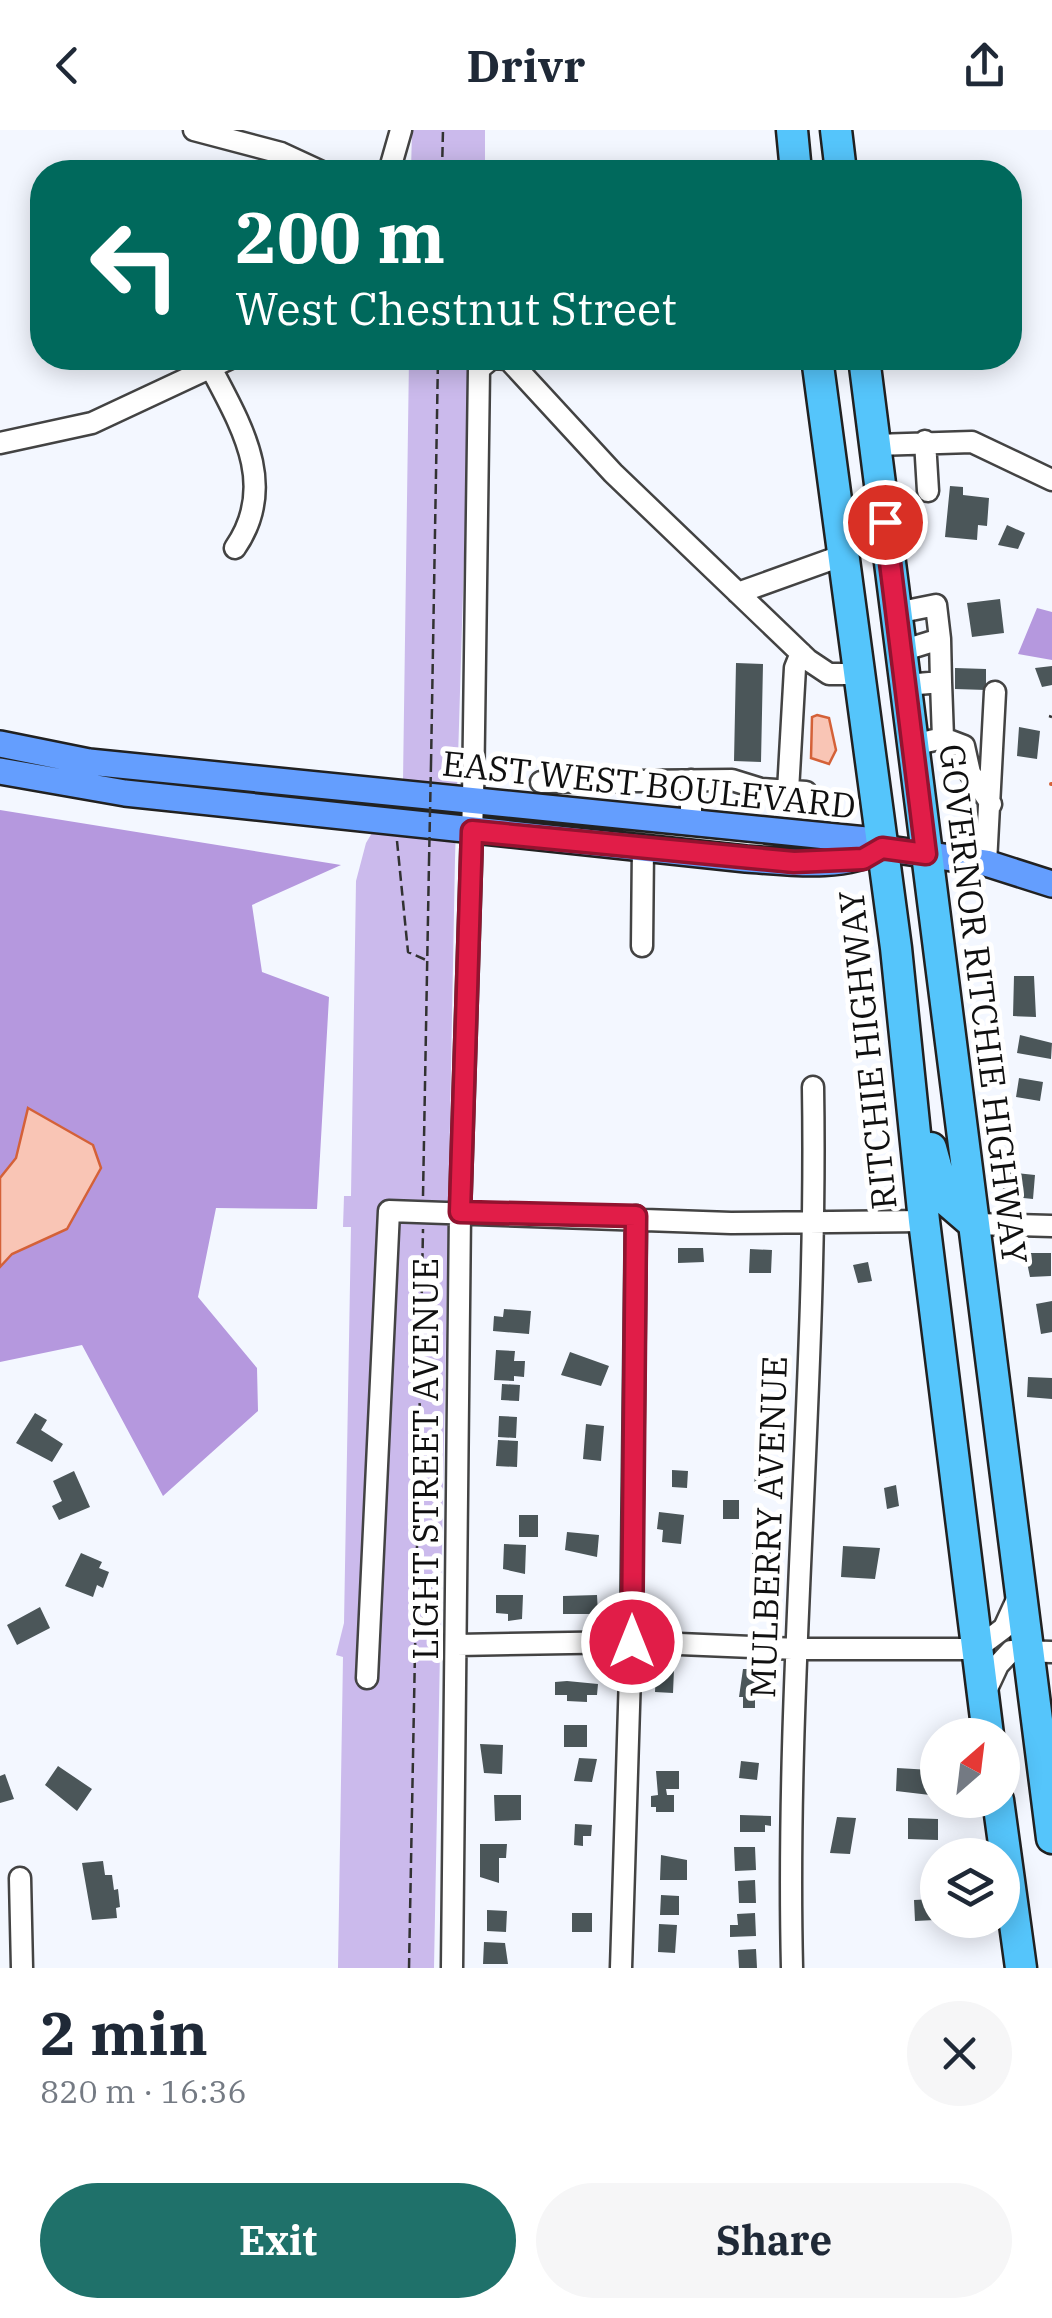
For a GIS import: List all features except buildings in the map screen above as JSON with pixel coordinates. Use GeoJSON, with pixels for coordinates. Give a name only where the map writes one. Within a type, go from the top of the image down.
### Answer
{"type":"FeatureCollection","features":[{"type":"Feature","properties":{"kind":"highway"},"geometry":{"type":"LineString","coordinates":[[792,130],[795,160]]}},
{"type":"Feature","properties":{"kind":"highway"},"geometry":{"type":"LineString","coordinates":[[836,130],[840,160]]}},
{"type":"Feature","properties":{"kind":"highway","name":"RITCHIE HIGHWAY"},"geometry":{"type":"LineString","coordinates":[[818,370],[882,848],[986,1718]]}},
{"type":"Feature","properties":{"kind":"highway","name":"GOVERNOR RITCHIE HIGHWAY"},"geometry":{"type":"LineString","coordinates":[[866,370],[906,685],[928,741],[926,854],[1021,1590],[1040,1652],[1052,1838]]}},
{"type":"Feature","properties":{"kind":"highway"},"geometry":{"type":"LineString","coordinates":[[908,1068],[945,1199],[974,1224]]}},
{"type":"Feature","properties":{"kind":"highway"},"geometry":{"type":"LineString","coordinates":[[924,1221],[945,1224],[961,1238],[994,1380]]}},
{"type":"Feature","properties":{"kind":"highway"},"geometry":{"type":"LineString","coordinates":[[1000,1818],[1021,1968]]}},
{"type":"Feature","properties":{"kind":"main road","name":"EAST WEST BOULEVARD"},"geometry":{"type":"LineString","coordinates":[[0,744],[89,762],[691,821],[866,840],[882,848]]}},
{"type":"Feature","properties":{"kind":"main road","name":"EAST WEST BOULEVARD"},"geometry":{"type":"LineString","coordinates":[[0,772],[125,793],[794,862],[863,859],[882,848]]}},
{"type":"Feature","properties":{"kind":"main road"},"geometry":{"type":"LineString","coordinates":[[882,848],[986,863],[1052,884]]}},
{"type":"Feature","properties":{"kind":"street"},"geometry":{"type":"LineString","coordinates":[[194,130],[295,160]]}},
{"type":"Feature","properties":{"kind":"street"},"geometry":{"type":"LineString","coordinates":[[275,130],[281,154]]}},
{"type":"Feature","properties":{"kind":"street"},"geometry":{"type":"LineString","coordinates":[[392,160],[401,130]]}},
{"type":"Feature","properties":{"kind":"street"},"geometry":{"type":"LineString","coordinates":[[0,443],[92,423],[207,370]]}},
{"type":"Feature","properties":{"kind":"street"},"geometry":{"type":"LineString","coordinates":[[212,370],[240,424],[256,482],[252,524],[235,548]]}},
{"type":"Feature","properties":{"kind":"street","name":"LIGHT STREET AVENUE"},"geometry":{"type":"LineString","coordinates":[[452,1968],[460,1212],[473,800],[478,370]]}},
{"type":"Feature","properties":{"kind":"street"},"geometry":{"type":"LineString","coordinates":[[518,370],[614,473],[801,654],[829,674],[856,674]]}},
{"type":"Feature","properties":{"kind":"street"},"geometry":{"type":"LineString","coordinates":[[924,442],[928,492]]}},
{"type":"Feature","properties":{"kind":"street"},"geometry":{"type":"LineString","coordinates":[[875,446],[972,442],[1052,480]]}},
{"type":"Feature","properties":{"kind":"street"},"geometry":{"type":"LineString","coordinates":[[738,593],[841,556]]}},
{"type":"Feature","properties":{"kind":"street"},"geometry":{"type":"LineString","coordinates":[[896,613],[936,605],[942,682],[928,741],[964,746],[970,773],[991,804]]}},
{"type":"Feature","properties":{"kind":"street"},"geometry":{"type":"LineString","coordinates":[[901,652],[940,639]]}},
{"type":"Feature","properties":{"kind":"street"},"geometry":{"type":"LineString","coordinates":[[541,782],[732,780],[761,790],[797,792],[795,668],[801,654]]}},
{"type":"Feature","properties":{"kind":"street"},"geometry":{"type":"LineString","coordinates":[[906,685],[942,682]]}},
{"type":"Feature","properties":{"kind":"street"},"geometry":{"type":"LineString","coordinates":[[986,863],[995,692]]}},
{"type":"Feature","properties":{"kind":"street"},"geometry":{"type":"LineString","coordinates":[[691,780],[691,821]]}},
{"type":"Feature","properties":{"kind":"street"},"geometry":{"type":"LineString","coordinates":[[642,846],[642,946]]}},
{"type":"Feature","properties":{"kind":"street","name":"MULBERRY AVENUE"},"geometry":{"type":"LineString","coordinates":[[792,1968],[789,1841],[812,1220],[812,1088]]}},
{"type":"Feature","properties":{"kind":"street"},"geometry":{"type":"LineString","coordinates":[[367,1678],[389,1211],[636,1216],[731,1223],[924,1221]]}},
{"type":"Feature","properties":{"kind":"street"},"geometry":{"type":"LineString","coordinates":[[621,1968],[632,1642],[636,1216]]}},
{"type":"Feature","properties":{"kind":"street"},"geometry":{"type":"LineString","coordinates":[[974,1224],[1052,1226]]}},
{"type":"Feature","properties":{"kind":"street"},"geometry":{"type":"LineString","coordinates":[[457,1646],[632,1642],[798,1649],[976,1649],[1004,1628],[1021,1590]]}},
{"type":"Feature","properties":{"kind":"street"},"geometry":{"type":"LineString","coordinates":[[983,1696],[998,1665],[1011,1651],[1040,1652]]}},
{"type":"Feature","properties":{"kind":"street"},"geometry":{"type":"LineString","coordinates":[[20,1878],[22,1968]]}},
{"type":"Feature","properties":{"kind":"path"},"geometry":{"type":"LineString","coordinates":[[442,160],[443,130]]}},
{"type":"Feature","properties":{"kind":"path"},"geometry":{"type":"LineString","coordinates":[[410,1968],[438,370]]}},
{"type":"Feature","properties":{"kind":"path"},"geometry":{"type":"LineString","coordinates":[[398,841],[408,952],[428,960]]}},
{"type":"Feature","properties":{"kind":"path"},"geometry":{"type":"LineString","coordinates":[[416,1618],[458,1621]]}},
{"type":"Feature","properties":{"kind":"shaded area"},"geometry":{"type":"Polygon","coordinates":[[[412,130],[485,130],[485,160],[411,160],[412,130]]]}},
{"type":"Feature","properties":{"kind":"shaded area"},"geometry":{"type":"Polygon","coordinates":[[[409,370],[470,370],[455,859],[434,1968],[338,1968],[343,1657],[336,1655],[344,1623],[351,1227],[343,1227],[344,1196],[351,1196],[356,881],[366,843],[403,781],[409,370]]]}},
{"type":"Feature","properties":{"kind":"shaded area"},"geometry":{"type":"Polygon","coordinates":[[[1037,608],[1052,612],[1052,660],[1018,654],[1037,608]]]}},
{"type":"Feature","properties":{"kind":"shaded area"},"geometry":{"type":"Polygon","coordinates":[[[812,717],[829,718],[836,750],[829,764],[811,758],[812,717]]]}},
{"type":"Feature","properties":{"kind":"shaded area"},"geometry":{"type":"Polygon","coordinates":[[[0,810],[341,865],[252,905],[262,972],[329,997],[317,1209],[216,1208],[198,1297],[257,1368],[258,1411],[163,1496],[82,1345],[0,1362],[0,810]]]}},
{"type":"Feature","properties":{"kind":"shaded area"},"geometry":{"type":"Polygon","coordinates":[[[28,1108],[93,1145],[101,1168],[67,1229],[12,1254],[0,1267],[0,1178],[16,1158],[28,1108]]]}},
{"type":"Feature","properties":{"kind":"route"},"geometry":{"type":"LineString","coordinates":[[632,1642],[636,1216],[460,1212],[472,831],[794,862],[863,859],[882,848],[926,854],[885,522]]}}]}
